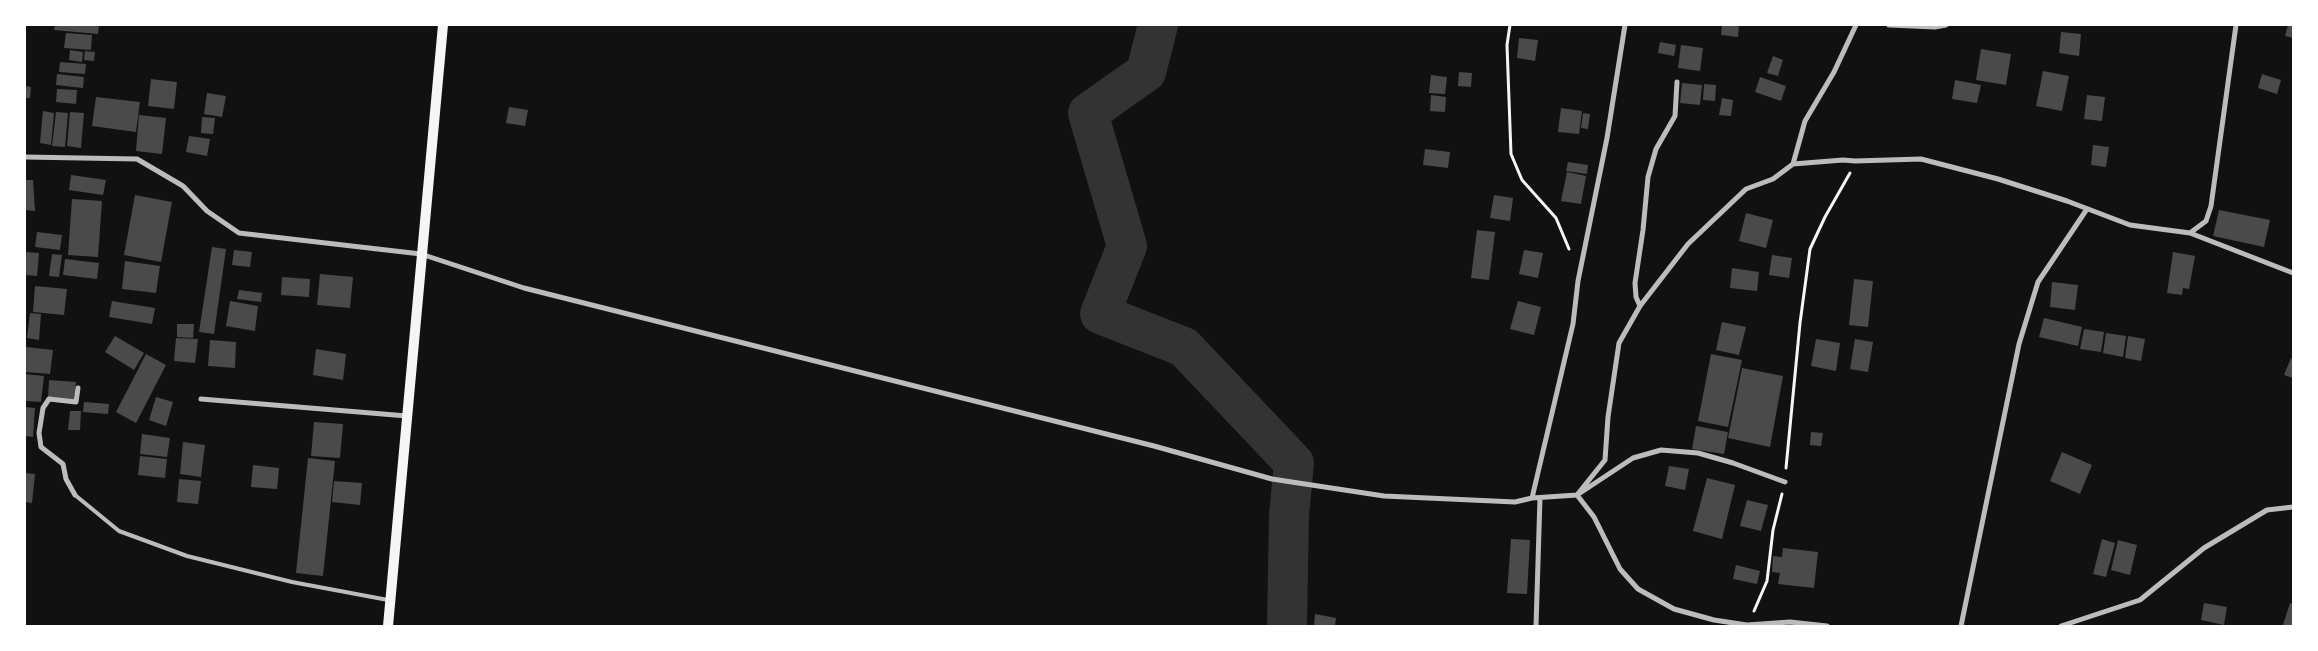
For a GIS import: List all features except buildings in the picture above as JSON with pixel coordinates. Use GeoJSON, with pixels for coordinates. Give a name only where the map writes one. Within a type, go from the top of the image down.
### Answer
{"type":"FeatureCollection","features":[{"type":"Feature","properties":{"kind":"main road"},"geometry":{"type":"LineString","coordinates":[[388,626],[420,254],[443,25]]}},
{"type":"Feature","properties":{"kind":"street"},"geometry":{"type":"LineString","coordinates":[[1532,498],[1573,324],[1578,281],[1605,148],[1625,25]]}},
{"type":"Feature","properties":{"kind":"street"},"geometry":{"type":"LineString","coordinates":[[1793,164],[1806,121],[1834,72],[1856,25]]}},
{"type":"Feature","properties":{"kind":"street"},"geometry":{"type":"LineString","coordinates":[[1890,25],[1935,28],[1946,25]]}},
{"type":"Feature","properties":{"kind":"street"},"geometry":{"type":"LineString","coordinates":[[2190,233],[2206,221],[2211,206],[2236,25]]}},
{"type":"Feature","properties":{"kind":"street"},"geometry":{"type":"LineString","coordinates":[[1640,306],[1636,297],[1635,283],[1648,177],[1656,149],[1675,116],[1677,82]]}},
{"type":"Feature","properties":{"kind":"street"},"geometry":{"type":"LineString","coordinates":[[25,157],[137,159],[183,186],[207,211],[239,233],[420,254],[524,288],[1154,446],[1272,479],[1384,496],[1515,502],[1532,498],[1577,495],[1633,458],[1661,450],[1698,453],[1733,463],[1785,482]]}},
{"type":"Feature","properties":{"kind":"street"},"geometry":{"type":"LineString","coordinates":[[1577,495],[1605,460],[1608,417],[1619,343],[1640,306],[1688,244],[1746,189],[1773,179],[1793,164],[1843,160],[1921,159],[1998,179],[2130,225],[2190,233],[2293,273]]}},
{"type":"Feature","properties":{"kind":"street"},"geometry":{"type":"LineString","coordinates":[[1961,626],[2022,335],[2038,282],[2087,209]]}},
{"type":"Feature","properties":{"kind":"street"},"geometry":{"type":"LineString","coordinates":[[75,495],[66,479],[63,464],[41,447],[39,433],[43,408],[49,400],[76,402],[78,388]]}},
{"type":"Feature","properties":{"kind":"street"},"geometry":{"type":"LineString","coordinates":[[200,399],[406,416]]}},
{"type":"Feature","properties":{"kind":"street"},"geometry":{"type":"LineString","coordinates":[[1577,495],[1594,517],[1620,569],[1638,589],[1674,609],[1714,620],[1747,625],[1790,622],[1827,626]]}},
{"type":"Feature","properties":{"kind":"street"},"geometry":{"type":"LineString","coordinates":[[1536,626],[1540,498]]}},
{"type":"Feature","properties":{"kind":"street"},"geometry":{"type":"LineString","coordinates":[[2061,626],[2140,600],[2204,548],[2235,528],[2267,510],[2293,507]]}},
{"type":"Feature","properties":{"kind":"lane"},"geometry":{"type":"LineString","coordinates":[[75,495],[119,531],[187,556],[292,582],[390,601]]}},
{"type":"Feature","properties":{"kind":"path"},"geometry":{"type":"LineString","coordinates":[[1510,25],[1507,45],[1511,154],[1522,180],[1556,218],[1564,233],[1578,281]]}},
{"type":"Feature","properties":{"kind":"path"},"geometry":{"type":"LineString","coordinates":[[1747,625],[1767,581],[1773,530],[1785,482],[1800,323],[1810,250],[1825,217],[1847,181],[1855,161]]}},
{"type":"Feature","properties":{"kind":"waterway"},"geometry":{"type":"LineString","coordinates":[[1158,25],[1146,72],[1088,113],[1127,246],[1100,314],[1184,347],[1294,463],[1289,515],[1287,626]]}}]}
